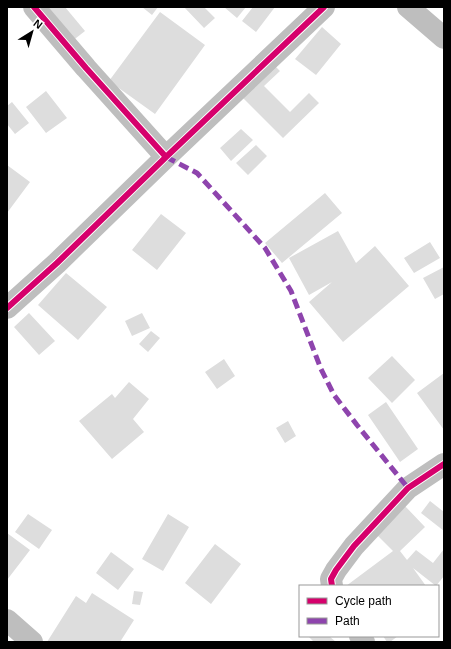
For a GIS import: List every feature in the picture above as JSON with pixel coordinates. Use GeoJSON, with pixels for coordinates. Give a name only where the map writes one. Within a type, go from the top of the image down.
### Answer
{"type":"FeatureCollection","features":[{"type":"Feature","properties":{"kind":"street"},"geometry":{"type":"LineString","coordinates":[[34,7],[86,68],[166,157]]}},
{"type":"Feature","properties":{"kind":"street"},"geometry":{"type":"LineString","coordinates":[[7,308],[57,263],[324,7]]}},
{"type":"Feature","properties":{"kind":"street"},"geometry":{"type":"LineString","coordinates":[[408,7],[444,38]]}},
{"type":"Feature","properties":{"kind":"street"},"geometry":{"type":"LineString","coordinates":[[332,585],[331,579],[333,574],[354,546],[408,488],[444,464]]}},
{"type":"Feature","properties":{"kind":"street"},"geometry":{"type":"LineString","coordinates":[[7,620],[32,642]]}},
{"type":"Feature","properties":{"kind":"building"},"geometry":{"type":"Polygon","coordinates":[[[50,7],[65,7],[85,31],[71,42],[45,11],[50,7]]]}},
{"type":"Feature","properties":{"kind":"building"},"geometry":{"type":"Polygon","coordinates":[[[142,7],[158,7],[152,15],[142,7]]]}},
{"type":"Feature","properties":{"kind":"building"},"geometry":{"type":"Polygon","coordinates":[[[184,7],[204,7],[215,18],[204,28],[184,7]]]}},
{"type":"Feature","properties":{"kind":"building"},"geometry":{"type":"Polygon","coordinates":[[[224,7],[246,7],[237,18],[224,7]]]}},
{"type":"Feature","properties":{"kind":"building"},"geometry":{"type":"Polygon","coordinates":[[[253,7],[275,7],[256,32],[242,21],[253,7]]]}},
{"type":"Feature","properties":{"kind":"building"},"geometry":{"type":"Polygon","coordinates":[[[160,12],[205,45],[155,114],[109,81],[160,12]]]}},
{"type":"Feature","properties":{"kind":"building"},"geometry":{"type":"Polygon","coordinates":[[[322,27],[341,44],[316,75],[295,59],[322,27]]]}},
{"type":"Feature","properties":{"kind":"building"},"geometry":{"type":"Polygon","coordinates":[[[270,61],[280,71],[264,86],[290,112],[309,93],[319,103],[283,138],[238,93],[270,61]]]}},
{"type":"Feature","properties":{"kind":"building"},"geometry":{"type":"Polygon","coordinates":[[[46,91],[67,118],[46,133],[26,107],[46,91]]]}},
{"type":"Feature","properties":{"kind":"building"},"geometry":{"type":"Polygon","coordinates":[[[12,102],[29,123],[15,134],[7,124],[7,106],[12,102]]]}},
{"type":"Feature","properties":{"kind":"building"},"geometry":{"type":"Polygon","coordinates":[[[241,129],[253,140],[231,161],[220,148],[241,129]]]}},
{"type":"Feature","properties":{"kind":"building"},"geometry":{"type":"Polygon","coordinates":[[[256,145],[267,156],[248,175],[236,163],[256,145]]]}},
{"type":"Feature","properties":{"kind":"building"},"geometry":{"type":"Polygon","coordinates":[[[7,165],[30,182],[7,213],[7,165]]]}},
{"type":"Feature","properties":{"kind":"building"},"geometry":{"type":"Polygon","coordinates":[[[325,193],[342,213],[282,263],[265,243],[325,193]]]}},
{"type":"Feature","properties":{"kind":"building"},"geometry":{"type":"Polygon","coordinates":[[[161,214],[186,233],[157,270],[132,250],[161,214]]]}},
{"type":"Feature","properties":{"kind":"building"},"geometry":{"type":"Polygon","coordinates":[[[338,231],[356,263],[375,246],[409,286],[343,342],[309,302],[332,282],[309,295],[289,258],[338,231]]]}},
{"type":"Feature","properties":{"kind":"building"},"geometry":{"type":"Polygon","coordinates":[[[430,242],[440,258],[414,273],[404,258],[430,242]]]}},
{"type":"Feature","properties":{"kind":"building"},"geometry":{"type":"Polygon","coordinates":[[[444,267],[444,294],[435,299],[423,278],[444,267]]]}},
{"type":"Feature","properties":{"kind":"building"},"geometry":{"type":"Polygon","coordinates":[[[66,273],[107,307],[78,340],[38,305],[66,273]]]}},
{"type":"Feature","properties":{"kind":"building"},"geometry":{"type":"Polygon","coordinates":[[[29,313],[55,341],[39,355],[14,327],[29,313]]]}},
{"type":"Feature","properties":{"kind":"building"},"geometry":{"type":"Polygon","coordinates":[[[142,313],[150,328],[132,336],[125,321],[142,313]]]}},
{"type":"Feature","properties":{"kind":"building"},"geometry":{"type":"Polygon","coordinates":[[[151,331],[160,338],[148,352],[139,344],[151,331]]]}},
{"type":"Feature","properties":{"kind":"building"},"geometry":{"type":"Polygon","coordinates":[[[392,356],[415,380],[392,403],[368,378],[392,356]]]}},
{"type":"Feature","properties":{"kind":"building"},"geometry":{"type":"Polygon","coordinates":[[[224,359],[235,376],[217,389],[205,372],[224,359]]]}},
{"type":"Feature","properties":{"kind":"building"},"geometry":{"type":"Polygon","coordinates":[[[444,373],[444,430],[417,393],[444,373]]]}},
{"type":"Feature","properties":{"kind":"building"},"geometry":{"type":"Polygon","coordinates":[[[129,382],[149,399],[133,419],[144,432],[112,459],[79,421],[112,394],[115,398],[129,382]]]}},
{"type":"Feature","properties":{"kind":"building"},"geometry":{"type":"Polygon","coordinates":[[[386,402],[418,449],[400,462],[368,415],[386,402]]]}},
{"type":"Feature","properties":{"kind":"building"},"geometry":{"type":"Polygon","coordinates":[[[288,421],[296,436],[285,443],[276,428],[288,421]]]}},
{"type":"Feature","properties":{"kind":"building"},"geometry":{"type":"Polygon","coordinates":[[[430,501],[444,512],[444,531],[421,513],[430,501]]]}},
{"type":"Feature","properties":{"kind":"building"},"geometry":{"type":"Polygon","coordinates":[[[405,506],[425,527],[400,551],[407,560],[416,550],[433,563],[444,549],[444,576],[437,585],[435,585],[413,568],[425,585],[347,585],[393,551],[376,534],[405,506]]]}},
{"type":"Feature","properties":{"kind":"building"},"geometry":{"type":"Polygon","coordinates":[[[28,514],[52,530],[39,549],[15,532],[28,514]]]}},
{"type":"Feature","properties":{"kind":"building"},"geometry":{"type":"Polygon","coordinates":[[[168,514],[189,527],[163,571],[142,559],[168,514]]]}},
{"type":"Feature","properties":{"kind":"building"},"geometry":{"type":"Polygon","coordinates":[[[7,533],[30,550],[7,580],[7,533]]]}},
{"type":"Feature","properties":{"kind":"building"},"geometry":{"type":"Polygon","coordinates":[[[215,544],[241,564],[211,604],[185,583],[215,544]]]}},
{"type":"Feature","properties":{"kind":"building"},"geometry":{"type":"Polygon","coordinates":[[[111,552],[134,569],[118,590],[96,573],[111,552]]]}},
{"type":"Feature","properties":{"kind":"building"},"geometry":{"type":"Polygon","coordinates":[[[134,591],[143,592],[140,605],[132,604],[134,591]]]}},
{"type":"Feature","properties":{"kind":"building"},"geometry":{"type":"Polygon","coordinates":[[[92,593],[134,620],[120,642],[47,642],[76,596],[86,603],[92,593]]]}},
{"type":"Feature","properties":{"kind":"building"},"geometry":{"type":"Polygon","coordinates":[[[309,637],[330,637],[336,642],[314,642],[309,637]]]}},
{"type":"Feature","properties":{"kind":"building"},"geometry":{"type":"Polygon","coordinates":[[[384,637],[397,637],[390,642],[387,642],[384,637]]]}},
{"type":"Feature","properties":{"kind":"marked path"},"geometry":{"type":"LineString","coordinates":[[166,157],[197,173],[265,248],[291,291],[321,369],[334,395],[408,488]]}},
{"type":"Feature","properties":{"kind":"cycle path"},"geometry":{"type":"LineString","coordinates":[[34,7],[86,68],[166,157]]}},
{"type":"Feature","properties":{"kind":"cycle path"},"geometry":{"type":"LineString","coordinates":[[7,308],[57,263],[324,7]]}},
{"type":"Feature","properties":{"kind":"cycle path"},"geometry":{"type":"LineString","coordinates":[[332,585],[331,579],[336,570],[354,546],[408,488],[444,464]]}}]}
